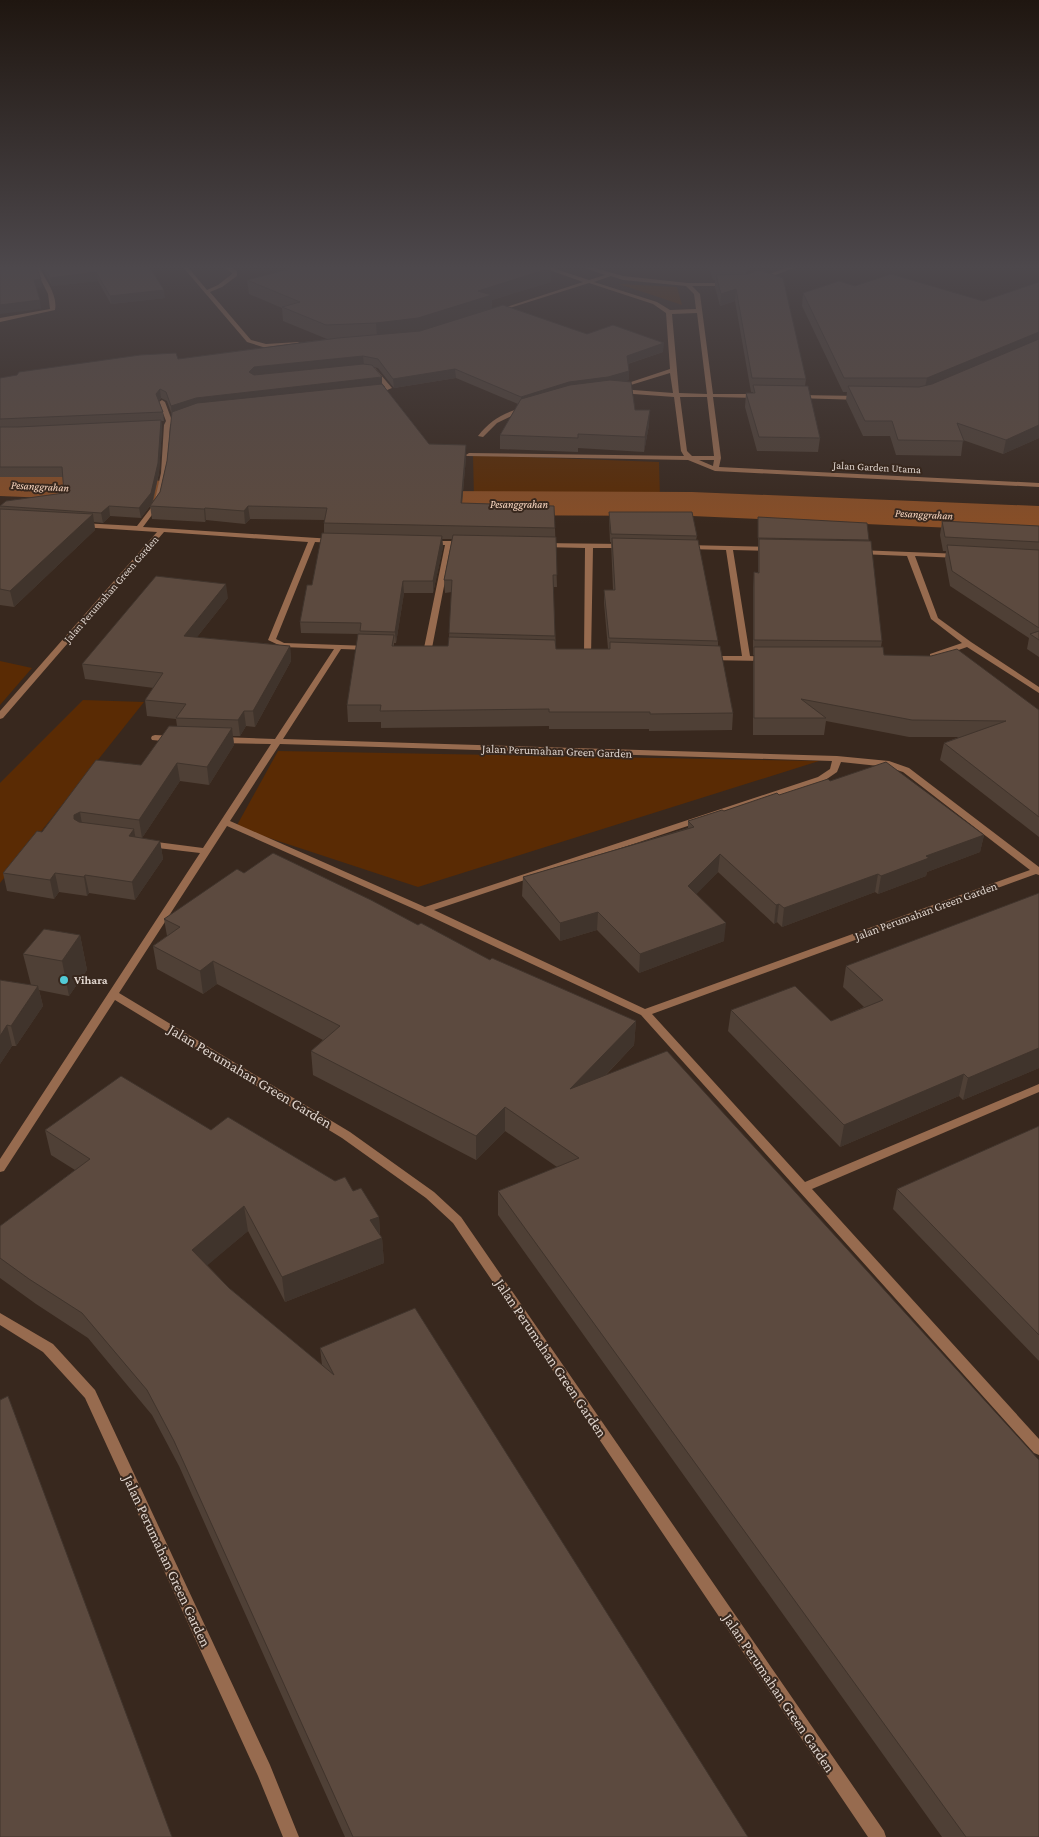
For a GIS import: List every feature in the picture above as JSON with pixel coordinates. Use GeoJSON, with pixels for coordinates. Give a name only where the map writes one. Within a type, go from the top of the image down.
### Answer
{"type":"FeatureCollection","features":[{"type":"Feature","properties":{"kind":"street"},"geometry":{"type":"LineString","coordinates":[[672,352],[684,451],[690,458],[715,469],[718,458],[703,352]]}},
{"type":"Feature","properties":{"kind":"street"},"geometry":{"type":"LineString","coordinates":[[364,368],[375,370],[389,388],[371,393]]}},
{"type":"Feature","properties":{"kind":"street"},"geometry":{"type":"LineString","coordinates":[[673,370],[609,390],[676,395],[767,396]]}},
{"type":"Feature","properties":{"kind":"street"},"geometry":{"type":"LineString","coordinates":[[786,397],[864,398]]}},
{"type":"Feature","properties":{"kind":"street"},"geometry":{"type":"LineString","coordinates":[[139,528],[153,510],[164,473],[168,423],[162,402]]}},
{"type":"Feature","properties":{"kind":"street"},"geometry":{"type":"LineString","coordinates":[[482,436],[489,425],[496,419],[533,405]]}},
{"type":"Feature","properties":{"kind":"street"},"geometry":{"type":"LineString","coordinates":[[157,425],[168,423],[190,413]]}},
{"type":"Feature","properties":{"kind":"street"},"geometry":{"type":"LineString","coordinates":[[469,455],[718,458]]}},
{"type":"Feature","properties":{"kind":"street","name":"Jalan Garden Utama"},"geometry":{"type":"LineString","coordinates":[[715,469],[1039,484]]}},
{"type":"Feature","properties":{"kind":"street"},"geometry":{"type":"LineString","coordinates":[[70,524],[162,530]]}},
{"type":"Feature","properties":{"kind":"street","name":"Jalan Perumahan Green Garden"},"geometry":{"type":"LineString","coordinates":[[0,716],[162,530],[341,541]]}},
{"type":"Feature","properties":{"kind":"street"},"geometry":{"type":"LineString","coordinates":[[312,540],[272,638],[275,643],[283,645],[379,648]]}},
{"type":"Feature","properties":{"kind":"street"},"geometry":{"type":"LineString","coordinates":[[420,542],[468,543]]}},
{"type":"Feature","properties":{"kind":"street"},"geometry":{"type":"LineString","coordinates":[[428,648],[449,543]]}},
{"type":"Feature","properties":{"kind":"street"},"geometry":{"type":"LineString","coordinates":[[533,545],[629,546]]}},
{"type":"Feature","properties":{"kind":"street"},"geometry":{"type":"LineString","coordinates":[[588,654],[589,546]]}},
{"type":"Feature","properties":{"kind":"street"},"geometry":{"type":"LineString","coordinates":[[679,547],[777,550]]}},
{"type":"Feature","properties":{"kind":"street"},"geometry":{"type":"LineString","coordinates":[[729,548],[746,659]]}},
{"type":"Feature","properties":{"kind":"street"},"geometry":{"type":"LineString","coordinates":[[854,552],[966,557]]}},
{"type":"Feature","properties":{"kind":"street"},"geometry":{"type":"LineString","coordinates":[[910,554],[935,619],[968,644],[1039,691]]}},
{"type":"Feature","properties":{"kind":"street"},"geometry":{"type":"LineString","coordinates":[[921,658],[968,644]]}},
{"type":"Feature","properties":{"kind":"street"},"geometry":{"type":"LineString","coordinates":[[0,1168],[339,647]]}},
{"type":"Feature","properties":{"kind":"street"},"geometry":{"type":"LineString","coordinates":[[418,648],[438,649]]}},
{"type":"Feature","properties":{"kind":"street"},"geometry":{"type":"LineString","coordinates":[[579,654],[598,654]]}},
{"type":"Feature","properties":{"kind":"street"},"geometry":{"type":"LineString","coordinates":[[696,657],[774,659]]}},
{"type":"Feature","properties":{"kind":"street"},"geometry":{"type":"LineString","coordinates":[[155,738],[183,739]]}},
{"type":"Feature","properties":{"kind":"street","name":"Jalan Perumahan Green Garden"},"geometry":{"type":"LineString","coordinates":[[211,740],[836,759],[889,764],[906,770],[1038,870]]}},
{"type":"Feature","properties":{"kind":"street"},"geometry":{"type":"LineString","coordinates":[[425,910],[821,779],[834,770],[836,759]]}},
{"type":"Feature","properties":{"kind":"street"},"geometry":{"type":"LineString","coordinates":[[225,822],[425,910],[645,1013],[1039,1449]]}},
{"type":"Feature","properties":{"kind":"street"},"geometry":{"type":"LineString","coordinates":[[140,843],[206,851]]}},
{"type":"Feature","properties":{"kind":"street","name":"Jalan Perumahan Green Garden"},"geometry":{"type":"LineString","coordinates":[[645,1013],[1038,870]]}},
{"type":"Feature","properties":{"kind":"street","name":"Jalan Perumahan Green Garden"},"geometry":{"type":"LineString","coordinates":[[114,994],[346,1135],[430,1195],[457,1220],[878,1837]]}},
{"type":"Feature","properties":{"kind":"street"},"geometry":{"type":"LineString","coordinates":[[803,1188],[1036,1092]]}},
{"type":"Feature","properties":{"kind":"street","name":"Jalan Perumahan Green Garden"},"geometry":{"type":"LineString","coordinates":[[0,1318],[48,1348],[90,1394],[264,1771],[292,1837]]}},
{"type":"Feature","properties":{"kind":"shaded area"},"geometry":{"type":"Polygon","coordinates":[[[473,455],[659,462],[660,498],[474,498],[473,455]]]}},
{"type":"Feature","properties":{"kind":"shaded area"},"geometry":{"type":"Polygon","coordinates":[[[0,661],[32,668],[0,705],[0,661]]]}},
{"type":"Feature","properties":{"kind":"shaded area"},"geometry":{"type":"Polygon","coordinates":[[[83,700],[144,702],[0,883],[0,783],[83,700]]]}},
{"type":"Feature","properties":{"kind":"shaded area"},"geometry":{"type":"Polygon","coordinates":[[[278,751],[819,761],[418,887],[236,827],[278,751]]]}},
{"type":"Feature","properties":{"kind":"building"},"geometry":{"type":"Polygon","coordinates":[[[233,352],[639,352],[627,356],[629,371],[608,377],[569,382],[521,397],[455,369],[393,379],[378,359],[363,356],[254,367],[249,372],[254,375],[363,364],[372,365],[382,377],[196,398],[171,406],[166,392],[160,389],[156,394],[163,412],[0,419],[0,378],[17,375],[19,372],[140,355],[176,353],[178,359],[233,352]]]}},
{"type":"Feature","properties":{"kind":"building"},"geometry":{"type":"Polygon","coordinates":[[[747,352],[800,352],[806,379],[752,378],[747,352]]]}},
{"type":"Feature","properties":{"kind":"building"},"geometry":{"type":"Polygon","coordinates":[[[831,352],[991,352],[927,378],[844,378],[831,352]]]}},
{"type":"Feature","properties":{"kind":"building"},"geometry":{"type":"Polygon","coordinates":[[[1009,352],[1039,352],[1039,425],[1006,440],[957,423],[964,441],[898,440],[892,421],[865,421],[848,386],[919,387],[932,384],[1009,352]]]}},
{"type":"Feature","properties":{"kind":"building"},"geometry":{"type":"Polygon","coordinates":[[[610,380],[631,382],[635,410],[650,410],[645,437],[578,434],[578,438],[500,435],[521,399],[570,385],[610,380]]]}},
{"type":"Feature","properties":{"kind":"building"},"geometry":{"type":"Polygon","coordinates":[[[382,384],[429,444],[466,445],[461,503],[554,506],[555,528],[324,523],[327,508],[248,506],[244,511],[150,506],[160,492],[167,461],[172,412],[197,403],[382,384]]]}},
{"type":"Feature","properties":{"kind":"building"},"geometry":{"type":"Polygon","coordinates":[[[753,385],[808,386],[820,438],[759,437],[746,393],[755,393],[753,385]]]}},
{"type":"Feature","properties":{"kind":"building"},"geometry":{"type":"Polygon","coordinates":[[[161,420],[158,463],[151,493],[139,508],[109,506],[101,513],[0,506],[6,501],[64,493],[62,467],[0,467],[0,427],[161,420]]]}},
{"type":"Feature","properties":{"kind":"building"},"geometry":{"type":"Polygon","coordinates":[[[0,509],[93,514],[10,591],[0,589],[0,509]]]}},
{"type":"Feature","properties":{"kind":"building"},"geometry":{"type":"Polygon","coordinates":[[[609,512],[692,512],[697,536],[611,534],[609,512]]]}},
{"type":"Feature","properties":{"kind":"building"},"geometry":{"type":"Polygon","coordinates":[[[758,517],[867,523],[869,540],[758,538],[758,517]]]}},
{"type":"Feature","properties":{"kind":"building"},"geometry":{"type":"Polygon","coordinates":[[[942,521],[1039,526],[1039,542],[945,537],[942,521]]]}},
{"type":"Feature","properties":{"kind":"building"},"geometry":{"type":"Polygon","coordinates":[[[322,533],[442,536],[433,581],[403,581],[395,632],[360,631],[361,623],[300,622],[307,585],[312,585],[322,533]]]}},
{"type":"Feature","properties":{"kind":"building"},"geometry":{"type":"Polygon","coordinates":[[[453,535],[556,537],[557,575],[553,575],[555,636],[449,633],[452,580],[444,580],[453,535]]]}},
{"type":"Feature","properties":{"kind":"building"},"geometry":{"type":"Polygon","coordinates":[[[612,538],[698,540],[718,641],[609,638],[604,590],[615,590],[612,538]]]}},
{"type":"Feature","properties":{"kind":"building"},"geometry":{"type":"Polygon","coordinates":[[[759,539],[871,541],[882,641],[754,640],[754,572],[759,573],[759,539]]]}},
{"type":"Feature","properties":{"kind":"building"},"geometry":{"type":"Polygon","coordinates":[[[947,545],[1039,550],[1039,628],[952,571],[947,545]]]}},
{"type":"Feature","properties":{"kind":"building"},"geometry":{"type":"Polygon","coordinates":[[[156,576],[226,584],[184,636],[290,646],[253,711],[244,711],[238,720],[176,718],[186,704],[145,700],[163,673],[82,664],[156,576]]]}},
{"type":"Feature","properties":{"kind":"building"},"geometry":{"type":"Polygon","coordinates":[[[1039,631],[1039,640],[1030,634],[1039,631]]]}},
{"type":"Feature","properties":{"kind":"building"},"geometry":{"type":"Polygon","coordinates":[[[358,634],[394,635],[392,646],[448,646],[449,637],[555,640],[556,649],[610,649],[610,642],[720,646],[733,713],[549,712],[549,709],[380,711],[381,705],[347,705],[358,634]]]}},
{"type":"Feature","properties":{"kind":"building"},"geometry":{"type":"Polygon","coordinates":[[[754,647],[883,647],[884,655],[931,656],[957,649],[1039,710],[1039,817],[944,743],[1006,721],[912,720],[801,699],[826,718],[754,718],[754,647]]]}},
{"type":"Feature","properties":{"kind":"building"},"geometry":{"type":"Polygon","coordinates":[[[169,726],[232,728],[207,767],[177,763],[139,820],[80,812],[74,815],[74,819],[79,822],[134,829],[129,836],[160,841],[132,882],[55,873],[50,880],[3,873],[37,831],[42,832],[96,760],[141,765],[169,726]]]}},
{"type":"Feature","properties":{"kind":"building"},"geometry":{"type":"Polygon","coordinates":[[[886,762],[984,835],[926,856],[929,858],[881,876],[878,874],[784,908],[779,904],[776,905],[720,854],[688,886],[726,923],[640,954],[598,912],[560,923],[523,877],[694,827],[688,821],[777,793],[779,795],[828,779],[830,781],[886,762]]]}},
{"type":"Feature","properties":{"kind":"building"},"geometry":{"type":"Polygon","coordinates":[[[273,853],[418,925],[421,923],[490,960],[492,958],[636,1021],[570,1089],[667,1051],[1039,1460],[1039,1837],[966,1837],[498,1191],[579,1158],[505,1107],[476,1136],[311,1051],[340,1026],[213,961],[200,971],[153,946],[180,927],[164,919],[237,869],[244,873],[273,853]]]}},
{"type":"Feature","properties":{"kind":"building"},"geometry":{"type":"Polygon","coordinates":[[[1039,893],[1039,1048],[968,1078],[964,1074],[844,1125],[731,1010],[795,986],[831,1021],[883,1000],[846,966],[1039,893]]]}},
{"type":"Feature","properties":{"kind":"building"},"geometry":{"type":"Polygon","coordinates":[[[44,929],[80,935],[62,961],[23,954],[44,929]]]}},
{"type":"Feature","properties":{"kind":"building"},"geometry":{"type":"Polygon","coordinates":[[[0,980],[38,986],[11,1026],[7,1025],[0,1036],[0,980]]]}},
{"type":"Feature","properties":{"kind":"building"},"geometry":{"type":"Polygon","coordinates":[[[121,1076],[211,1130],[228,1117],[335,1181],[345,1177],[353,1191],[361,1188],[379,1217],[370,1220],[382,1238],[282,1277],[244,1206],[192,1250],[229,1288],[334,1375],[320,1348],[415,1308],[748,1837],[353,1837],[174,1441],[147,1390],[82,1313],[0,1258],[0,1226],[90,1159],[45,1130],[121,1076]]]}},
{"type":"Feature","properties":{"kind":"building"},"geometry":{"type":"Polygon","coordinates":[[[1039,1126],[1039,1335],[897,1189],[1039,1126]]]}},
{"type":"Feature","properties":{"kind":"building"},"geometry":{"type":"Polygon","coordinates":[[[8,1396],[172,1837],[0,1837],[0,1400],[8,1396]]]}},
{"type":"Feature","properties":{"kind":"waterway","name":"Pesanggrahan"},"geometry":{"type":"LineString","coordinates":[[0,484],[146,490]]}},
{"type":"Feature","properties":{"kind":"waterway","name":"Pesanggrahan"},"geometry":{"type":"LineString","coordinates":[[403,503],[692,504],[1039,519]]}},
{"type":"Feature","properties":{"kind":"place","name":"Vihara"},"geometry":{"type":"Point","coordinates":[64,980]}}]}
